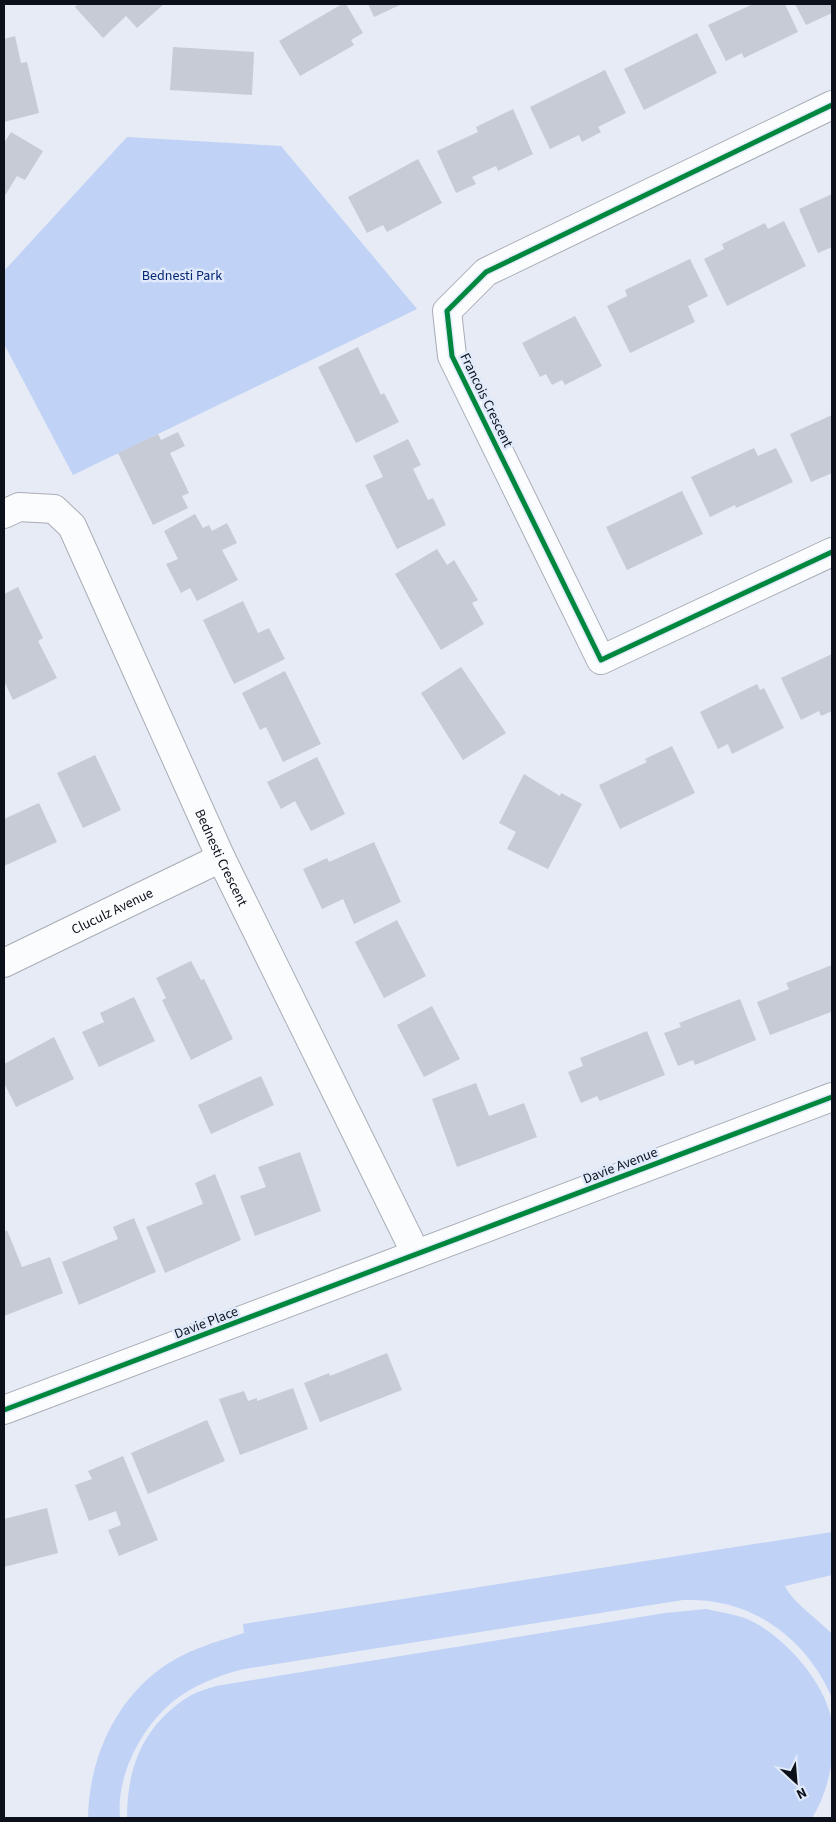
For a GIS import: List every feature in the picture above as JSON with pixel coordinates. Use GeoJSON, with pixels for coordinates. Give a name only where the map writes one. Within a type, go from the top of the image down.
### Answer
{"type":"FeatureCollection","features":[{"type":"Feature","properties":{"kind":"street","name":"Francois Crescent"},"geometry":{"type":"LineString","coordinates":[[832,105],[486,272],[447,311],[452,356],[602,660],[832,552]]}},
{"type":"Feature","properties":{"kind":"street","name":"Bednesti Crescent"},"geometry":{"type":"LineString","coordinates":[[4,514],[19,507],[54,508],[72,526],[221,858],[416,1254]]}},
{"type":"Feature","properties":{"kind":"street","name":"Cluculz Avenue"},"geometry":{"type":"LineString","coordinates":[[4,963],[221,858]]}},
{"type":"Feature","properties":{"kind":"street","name":"Davie Avenue"},"geometry":{"type":"LineString","coordinates":[[416,1254],[832,1097]]}},
{"type":"Feature","properties":{"kind":"street","name":"Davie Place"},"geometry":{"type":"LineString","coordinates":[[4,1410],[416,1254]]}},
{"type":"Feature","properties":{"kind":"green space","name":"Bednesti Park"},"geometry":{"type":"Polygon","coordinates":[[[127,137],[281,146],[417,309],[73,475],[4,344],[4,271],[127,137]]]}},
{"type":"Feature","properties":{"kind":"green space"},"geometry":{"type":"Polygon","coordinates":[[[832,1532],[832,1575],[785,1586],[793,1598],[832,1634],[832,1698],[813,1664],[786,1635],[770,1623],[734,1606],[699,1600],[683,1600],[244,1669],[206,1682],[188,1691],[171,1703],[149,1727],[132,1755],[122,1787],[120,1818],[88,1818],[89,1797],[99,1755],[117,1716],[129,1699],[143,1683],[169,1663],[200,1648],[244,1633],[243,1624],[832,1532]]]}},
{"type":"Feature","properties":{"kind":"green space"},"geometry":{"type":"Polygon","coordinates":[[[706,1609],[747,1619],[775,1636],[801,1662],[821,1692],[832,1722],[833,1747],[827,1784],[812,1818],[127,1818],[130,1782],[134,1765],[149,1735],[172,1708],[188,1697],[202,1691],[216,1686],[665,1613],[706,1609]]]}},
{"type":"Feature","properties":{"kind":"building"},"geometry":{"type":"Polygon","coordinates":[[[78,4],[164,4],[137,28],[126,16],[103,38],[75,7],[78,4]]]}},
{"type":"Feature","properties":{"kind":"building"},"geometry":{"type":"Polygon","coordinates":[[[342,4],[346,4],[363,33],[351,40],[354,45],[300,76],[279,41],[342,4]]]}},
{"type":"Feature","properties":{"kind":"building"},"geometry":{"type":"Polygon","coordinates":[[[368,4],[402,4],[374,17],[368,4]]]}},
{"type":"Feature","properties":{"kind":"building"},"geometry":{"type":"Polygon","coordinates":[[[753,4],[785,4],[798,32],[744,58],[742,53],[726,61],[708,25],[753,4]]]}},
{"type":"Feature","properties":{"kind":"building"},"geometry":{"type":"Polygon","coordinates":[[[795,4],[832,4],[832,13],[806,25],[795,4]]]}},
{"type":"Feature","properties":{"kind":"building"},"geometry":{"type":"Polygon","coordinates":[[[697,33],[717,73],[644,110],[624,69],[697,33]]]}},
{"type":"Feature","properties":{"kind":"building"},"geometry":{"type":"Polygon","coordinates":[[[15,36],[21,63],[27,62],[39,113],[4,122],[4,39],[15,36]]]}},
{"type":"Feature","properties":{"kind":"building"},"geometry":{"type":"Polygon","coordinates":[[[173,47],[254,52],[252,95],[170,90],[173,47]]]}},
{"type":"Feature","properties":{"kind":"building"},"geometry":{"type":"Polygon","coordinates":[[[605,70],[626,113],[598,127],[601,132],[582,142],[579,135],[550,149],[530,107],[605,70]]]}},
{"type":"Feature","properties":{"kind":"building"},"geometry":{"type":"Polygon","coordinates":[[[513,109],[533,154],[498,171],[496,166],[472,177],[476,184],[456,193],[437,151],[478,132],[476,127],[513,109]]]}},
{"type":"Feature","properties":{"kind":"building"},"geometry":{"type":"Polygon","coordinates":[[[11,132],[43,151],[25,180],[17,176],[4,197],[4,143],[11,132]]]}},
{"type":"Feature","properties":{"kind":"building"},"geometry":{"type":"Polygon","coordinates":[[[418,159],[442,203],[387,232],[383,225],[367,233],[348,197],[418,159]]]}},
{"type":"Feature","properties":{"kind":"building"},"geometry":{"type":"Polygon","coordinates":[[[832,194],[832,247],[818,253],[799,209],[832,194]]]}},
{"type":"Feature","properties":{"kind":"building"},"geometry":{"type":"Polygon","coordinates":[[[784,221],[806,266],[727,306],[704,259],[724,249],[722,244],[765,223],[768,229],[784,221]]]}},
{"type":"Feature","properties":{"kind":"building"},"geometry":{"type":"Polygon","coordinates":[[[690,259],[708,296],[688,306],[695,322],[630,353],[607,306],[627,296],[625,290],[690,259]]]}},
{"type":"Feature","properties":{"kind":"building"},"geometry":{"type":"Polygon","coordinates":[[[575,316],[602,366],[565,385],[562,380],[552,385],[546,374],[540,377],[522,343],[575,316]]]}},
{"type":"Feature","properties":{"kind":"building"},"geometry":{"type":"Polygon","coordinates":[[[358,347],[381,395],[384,393],[399,422],[356,443],[318,367],[358,347]]]}},
{"type":"Feature","properties":{"kind":"building"},"geometry":{"type":"Polygon","coordinates":[[[832,415],[832,473],[811,482],[790,434],[832,415]]]}},
{"type":"Feature","properties":{"kind":"building"},"geometry":{"type":"Polygon","coordinates":[[[178,432],[185,446],[170,453],[189,493],[182,496],[188,508],[153,525],[118,453],[158,434],[161,440],[178,432]]]}},
{"type":"Feature","properties":{"kind":"building"},"geometry":{"type":"Polygon","coordinates":[[[408,439],[421,465],[413,469],[428,500],[433,498],[446,525],[397,549],[365,485],[383,477],[373,456],[408,439]]]}},
{"type":"Feature","properties":{"kind":"building"},"geometry":{"type":"Polygon","coordinates":[[[754,448],[758,456],[776,448],[793,482],[736,508],[735,505],[710,517],[691,477],[754,448]]]}},
{"type":"Feature","properties":{"kind":"building"},"geometry":{"type":"Polygon","coordinates":[[[682,491],[703,534],[627,570],[606,527],[682,491]]]}},
{"type":"Feature","properties":{"kind":"building"},"geometry":{"type":"Polygon","coordinates":[[[195,514],[203,528],[209,525],[212,531],[227,523],[237,543],[222,550],[238,580],[197,601],[190,588],[181,593],[166,564],[178,559],[164,531],[195,514]]]}},
{"type":"Feature","properties":{"kind":"building"},"geometry":{"type":"Polygon","coordinates":[[[437,549],[447,565],[454,560],[478,600],[472,603],[484,624],[441,650],[395,574],[437,549]]]}},
{"type":"Feature","properties":{"kind":"building"},"geometry":{"type":"Polygon","coordinates":[[[18,587],[43,638],[38,641],[57,678],[13,700],[4,681],[4,594],[18,587]]]}},
{"type":"Feature","properties":{"kind":"building"},"geometry":{"type":"Polygon","coordinates":[[[243,601],[258,633],[269,628],[285,659],[234,684],[203,620],[243,601]]]}},
{"type":"Feature","properties":{"kind":"building"},"geometry":{"type":"Polygon","coordinates":[[[832,654],[832,711],[821,716],[819,711],[801,720],[781,678],[832,654]]]}},
{"type":"Feature","properties":{"kind":"building"},"geometry":{"type":"Polygon","coordinates":[[[461,667],[506,733],[463,760],[421,693],[461,667]]]}},
{"type":"Feature","properties":{"kind":"building"},"geometry":{"type":"Polygon","coordinates":[[[285,671],[321,744],[283,762],[266,727],[260,730],[242,693],[285,671]]]}},
{"type":"Feature","properties":{"kind":"building"},"geometry":{"type":"Polygon","coordinates":[[[757,684],[760,690],[764,688],[784,728],[732,754],[728,744],[718,749],[700,712],[757,684]]]}},
{"type":"Feature","properties":{"kind":"building"},"geometry":{"type":"Polygon","coordinates":[[[672,746],[695,793],[620,829],[599,785],[647,762],[645,759],[672,746]]]}},
{"type":"Feature","properties":{"kind":"building"},"geometry":{"type":"Polygon","coordinates":[[[95,755],[121,810],[83,828],[57,773],[95,755]]]}},
{"type":"Feature","properties":{"kind":"building"},"geometry":{"type":"Polygon","coordinates":[[[317,757],[345,814],[311,831],[295,801],[281,809],[267,782],[317,757]]]}},
{"type":"Feature","properties":{"kind":"building"},"geometry":{"type":"Polygon","coordinates":[[[524,774],[560,796],[561,793],[582,804],[548,869],[507,849],[516,832],[499,823],[524,774]]]}},
{"type":"Feature","properties":{"kind":"building"},"geometry":{"type":"Polygon","coordinates":[[[39,803],[57,842],[4,866],[4,819],[39,803]]]}},
{"type":"Feature","properties":{"kind":"building"},"geometry":{"type":"Polygon","coordinates":[[[374,842],[401,902],[354,924],[343,899],[322,909],[303,869],[327,858],[329,862],[374,842]]]}},
{"type":"Feature","properties":{"kind":"building"},"geometry":{"type":"Polygon","coordinates":[[[397,920],[426,976],[384,998],[355,942],[397,920]]]}},
{"type":"Feature","properties":{"kind":"building"},"geometry":{"type":"Polygon","coordinates":[[[191,961],[201,980],[204,979],[233,1039],[191,1060],[162,1000],[166,998],[156,978],[191,961]]]}},
{"type":"Feature","properties":{"kind":"building"},"geometry":{"type":"Polygon","coordinates":[[[832,965],[832,1016],[831,1012],[770,1035],[757,1002],[789,989],[786,983],[832,965]]]}},
{"type":"Feature","properties":{"kind":"building"},"geometry":{"type":"Polygon","coordinates":[[[134,997],[155,1041],[99,1067],[82,1032],[104,1022],[100,1013],[134,997]]]}},
{"type":"Feature","properties":{"kind":"building"},"geometry":{"type":"Polygon","coordinates":[[[740,999],[756,1040],[695,1065],[693,1060],[678,1066],[664,1033],[681,1027],[679,1023],[740,999]]]}},
{"type":"Feature","properties":{"kind":"building"},"geometry":{"type":"Polygon","coordinates":[[[432,1006],[460,1059],[424,1077],[397,1025],[432,1006]]]}},
{"type":"Feature","properties":{"kind":"building"},"geometry":{"type":"Polygon","coordinates":[[[647,1031],[665,1075],[600,1101],[597,1096],[581,1103],[568,1072],[583,1066],[580,1058],[647,1031]]]}},
{"type":"Feature","properties":{"kind":"building"},"geometry":{"type":"Polygon","coordinates":[[[54,1037],[74,1079],[16,1107],[4,1083],[4,1064],[54,1037]]]}},
{"type":"Feature","properties":{"kind":"building"},"geometry":{"type":"Polygon","coordinates":[[[261,1076],[274,1105],[211,1134],[198,1105],[261,1076]]]}},
{"type":"Feature","properties":{"kind":"building"},"geometry":{"type":"Polygon","coordinates":[[[476,1083],[489,1116],[524,1103],[537,1137],[457,1167],[432,1099],[476,1083]]]}},
{"type":"Feature","properties":{"kind":"building"},"geometry":{"type":"Polygon","coordinates":[[[300,1152],[321,1211],[255,1236],[240,1196],[266,1187],[258,1167],[300,1152]]]}},
{"type":"Feature","properties":{"kind":"building"},"geometry":{"type":"Polygon","coordinates":[[[215,1174],[241,1240],[165,1273],[146,1227],[203,1204],[195,1183],[215,1174]]]}},
{"type":"Feature","properties":{"kind":"building"},"geometry":{"type":"Polygon","coordinates":[[[134,1218],[156,1272],[79,1305],[62,1262],[118,1239],[113,1227],[134,1218]]]}},
{"type":"Feature","properties":{"kind":"building"},"geometry":{"type":"Polygon","coordinates":[[[7,1230],[22,1267],[50,1257],[63,1293],[4,1316],[4,1232],[7,1230]]]}},
{"type":"Feature","properties":{"kind":"building"},"geometry":{"type":"Polygon","coordinates":[[[387,1353],[402,1390],[320,1422],[304,1383],[329,1373],[330,1376],[387,1353]]]}},
{"type":"Feature","properties":{"kind":"building"},"geometry":{"type":"Polygon","coordinates":[[[293,1388],[308,1429],[240,1455],[219,1399],[244,1391],[248,1401],[257,1398],[257,1401],[293,1388]]]}},
{"type":"Feature","properties":{"kind":"building"},"geometry":{"type":"Polygon","coordinates":[[[207,1420],[225,1461],[148,1494],[131,1453],[207,1420]]]}},
{"type":"Feature","properties":{"kind":"building"},"geometry":{"type":"Polygon","coordinates":[[[123,1456],[158,1540],[119,1556],[108,1530],[121,1525],[116,1511],[89,1521],[75,1485],[92,1479],[88,1471],[123,1456]]]}},
{"type":"Feature","properties":{"kind":"building"},"geometry":{"type":"Polygon","coordinates":[[[47,1508],[58,1553],[4,1567],[4,1519],[47,1508]]]}},
{"type":"Feature","properties":{"kind":"cycle path"},"geometry":{"type":"LineString","coordinates":[[832,105],[486,272],[447,311],[452,356],[601,660],[832,552]]}},
{"type":"Feature","properties":{"kind":"cycle path"},"geometry":{"type":"LineString","coordinates":[[4,1410],[832,1097]]}}]}
